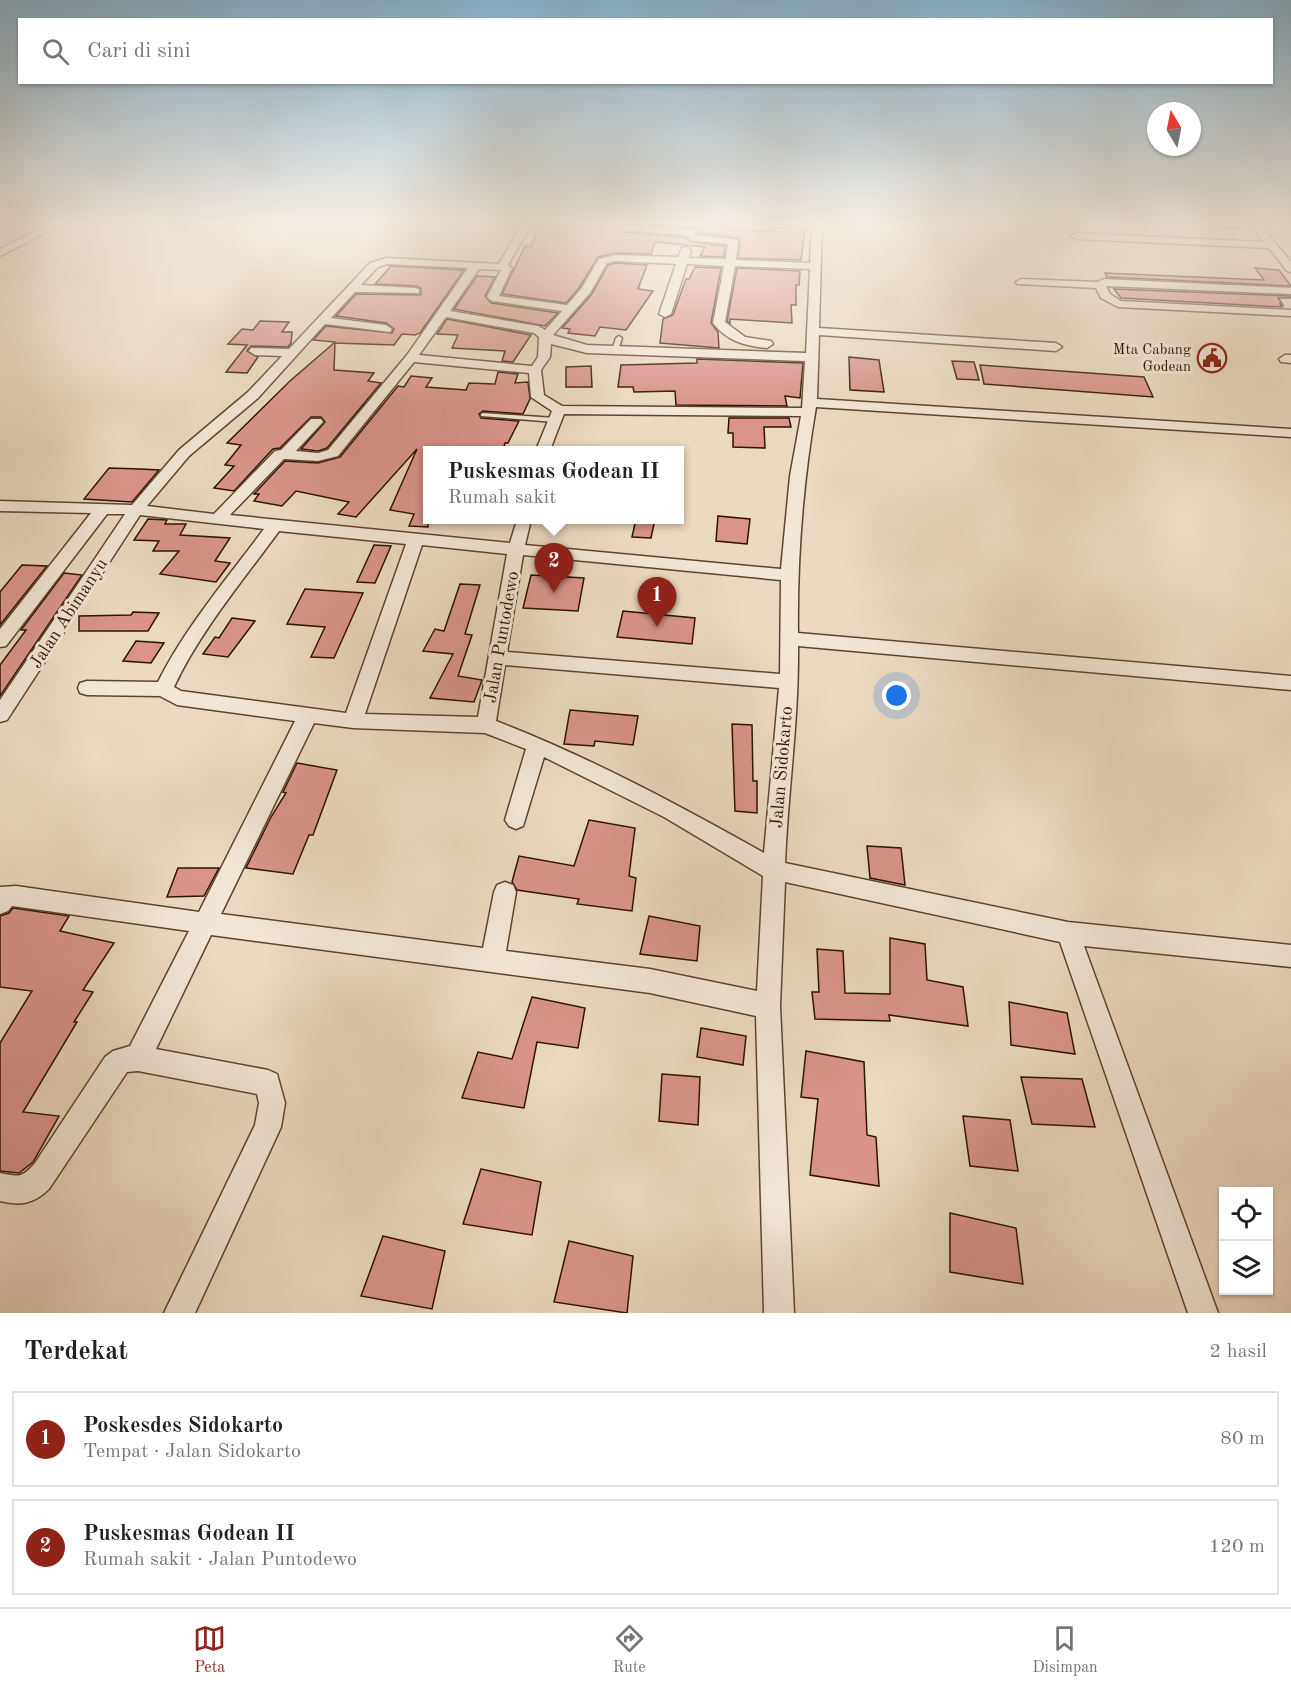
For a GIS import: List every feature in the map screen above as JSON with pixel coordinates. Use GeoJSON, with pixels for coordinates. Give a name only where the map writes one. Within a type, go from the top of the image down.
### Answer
{"type":"FeatureCollection","features":[{"type":"Feature","properties":{"kind":"street","name":"Jalan Abimanyu"},"geometry":{"type":"LineString","coordinates":[[0,715],[136,510],[184,453],[252,395],[356,283]]}},
{"type":"Feature","properties":{"kind":"street"},"geometry":{"type":"LineString","coordinates":[[286,453],[318,457],[333,453],[411,358],[463,283]]}},
{"type":"Feature","properties":{"kind":"street"},"geometry":{"type":"LineString","coordinates":[[499,283],[493,297],[496,299],[571,309]]}},
{"type":"Feature","properties":{"kind":"street"},"geometry":{"type":"LineString","coordinates":[[590,283],[545,337],[544,357],[534,370],[538,397],[557,415],[808,407],[1291,433]]}},
{"type":"Feature","properties":{"kind":"street"},"geometry":{"type":"LineString","coordinates":[[665,314],[674,283]]}},
{"type":"Feature","properties":{"kind":"street"},"geometry":{"type":"LineString","coordinates":[[726,283],[720,324],[729,335],[746,342],[810,346]]}},
{"type":"Feature","properties":{"kind":"street","name":"Jalan Sidokarto"},"geometry":{"type":"LineString","coordinates":[[779,1313],[768,1006],[773,870],[789,682],[789,575],[797,476],[808,407],[815,283]]}},
{"type":"Feature","properties":{"kind":"street"},"geometry":{"type":"LineString","coordinates":[[1055,283],[1100,285],[1106,296],[1118,304],[1291,313]]}},
{"type":"Feature","properties":{"kind":"street"},"geometry":{"type":"LineString","coordinates":[[1130,283],[1291,291]]}},
{"type":"Feature","properties":{"kind":"street"},"geometry":{"type":"LineString","coordinates":[[351,288],[415,291]]}},
{"type":"Feature","properties":{"kind":"street"},"geometry":{"type":"LineString","coordinates":[[442,313],[538,330],[545,337],[580,348],[617,344],[1056,347]]}},
{"type":"Feature","properties":{"kind":"street"},"geometry":{"type":"LineString","coordinates":[[321,320],[386,328]]}},
{"type":"Feature","properties":{"kind":"street"},"geometry":{"type":"LineString","coordinates":[[255,351],[292,353]]}},
{"type":"Feature","properties":{"kind":"street"},"geometry":{"type":"LineString","coordinates":[[411,358],[534,370]]}},
{"type":"Feature","properties":{"kind":"street"},"geometry":{"type":"LineString","coordinates":[[545,446],[557,415]]}},
{"type":"Feature","properties":{"kind":"street"},"geometry":{"type":"LineString","coordinates":[[219,518],[278,456],[286,453],[316,422]]}},
{"type":"Feature","properties":{"kind":"street"},"geometry":{"type":"LineString","coordinates":[[0,506],[136,510],[789,575]]}},
{"type":"Feature","properties":{"kind":"street"},"geometry":{"type":"LineString","coordinates":[[0,641],[103,509]]}},
{"type":"Feature","properties":{"kind":"street","name":"Jalan Puntodewo"},"geometry":{"type":"LineString","coordinates":[[486,726],[516,549],[523,524]]}},
{"type":"Feature","properties":{"kind":"street"},"geometry":{"type":"LineString","coordinates":[[164,690],[173,670],[220,600],[275,525]]}},
{"type":"Feature","properties":{"kind":"street"},"geometry":{"type":"LineString","coordinates":[[353,721],[416,539]]}},
{"type":"Feature","properties":{"kind":"street"},"geometry":{"type":"LineString","coordinates":[[790,639],[1288,683]]}},
{"type":"Feature","properties":{"kind":"street"},"geometry":{"type":"LineString","coordinates":[[498,658],[789,682]]}},
{"type":"Feature","properties":{"kind":"street"},"geometry":{"type":"LineString","coordinates":[[87,688],[164,690],[177,698],[353,721],[486,726],[537,745],[671,811],[773,870],[1068,933],[1291,956]]}},
{"type":"Feature","properties":{"kind":"street"},"geometry":{"type":"LineString","coordinates":[[138,1058],[308,715]]}},
{"type":"Feature","properties":{"kind":"street"},"geometry":{"type":"LineString","coordinates":[[516,820],[537,745]]}},
{"type":"Feature","properties":{"kind":"street"},"geometry":{"type":"LineString","coordinates":[[492,961],[505,892]]}},
{"type":"Feature","properties":{"kind":"street"},"geometry":{"type":"LineString","coordinates":[[2,898],[650,981],[768,1006]]}},
{"type":"Feature","properties":{"kind":"street"},"geometry":{"type":"LineString","coordinates":[[1068,933],[1203,1313]]}},
{"type":"Feature","properties":{"kind":"street"},"geometry":{"type":"LineString","coordinates":[[0,1187],[21,1192],[33,1187],[45,1173],[114,1066],[122,1060],[138,1058],[268,1083],[272,1103],[268,1127],[179,1313]]}},
{"type":"Feature","properties":{"kind":"lane"},"geometry":{"type":"LineString","coordinates":[[483,415],[557,415]]}},
{"type":"Feature","properties":{"kind":"building"},"geometry":{"type":"Polygon","coordinates":[[[455,283],[420,333],[402,334],[394,345],[335,343],[334,370],[374,373],[368,381],[381,383],[327,448],[318,451],[301,449],[325,422],[321,417],[311,417],[280,448],[273,449],[234,491],[214,488],[234,466],[225,465],[241,445],[227,443],[290,381],[335,342],[313,340],[326,326],[392,333],[394,329],[386,323],[336,316],[356,294],[421,295],[421,288],[416,286],[375,284],[455,283]]]}},
{"type":"Feature","properties":{"kind":"building"},"geometry":{"type":"Polygon","coordinates":[[[472,283],[492,283],[485,296],[491,303],[558,313],[545,326],[454,309],[472,283]]]}},
{"type":"Feature","properties":{"kind":"building"},"geometry":{"type":"Polygon","coordinates":[[[507,283],[582,283],[566,303],[502,294],[507,283]]]}},
{"type":"Feature","properties":{"kind":"building"},"geometry":{"type":"Polygon","coordinates":[[[598,283],[640,283],[638,289],[653,291],[626,330],[600,327],[595,336],[568,333],[570,329],[562,328],[592,294],[598,283]]]}},
{"type":"Feature","properties":{"kind":"building"},"geometry":{"type":"Polygon","coordinates":[[[684,283],[718,283],[711,323],[718,332],[719,348],[660,343],[663,319],[673,315],[684,283]]]}},
{"type":"Feature","properties":{"kind":"building"},"geometry":{"type":"Polygon","coordinates":[[[734,283],[799,283],[796,285],[796,305],[791,305],[792,323],[730,319],[730,323],[727,321],[734,283]]]}},
{"type":"Feature","properties":{"kind":"building"},"geometry":{"type":"Polygon","coordinates":[[[1235,283],[1289,283],[1291,286],[1235,283]]]}},
{"type":"Feature","properties":{"kind":"building"},"geometry":{"type":"Polygon","coordinates":[[[1114,289],[1291,296],[1291,298],[1278,298],[1282,307],[1121,298],[1114,289]]]}},
{"type":"Feature","properties":{"kind":"building"},"geometry":{"type":"Polygon","coordinates":[[[447,319],[531,335],[513,362],[502,361],[505,351],[452,348],[458,335],[437,334],[447,319]]]}},
{"type":"Feature","properties":{"kind":"building"},"geometry":{"type":"Polygon","coordinates":[[[260,321],[289,322],[282,332],[292,332],[291,343],[288,347],[251,346],[247,351],[258,357],[247,373],[226,372],[247,345],[228,344],[242,329],[253,330],[260,321]]]}},
{"type":"Feature","properties":{"kind":"building"},"geometry":{"type":"Polygon","coordinates":[[[849,357],[879,360],[884,392],[850,390],[849,357]]]}},
{"type":"Feature","properties":{"kind":"building"},"geometry":{"type":"Polygon","coordinates":[[[697,359],[803,363],[800,398],[785,396],[787,406],[676,405],[675,391],[634,392],[633,387],[618,387],[621,365],[697,363],[697,359]]]}},
{"type":"Feature","properties":{"kind":"building"},"geometry":{"type":"Polygon","coordinates":[[[952,361],[974,362],[979,380],[957,379],[952,361]]]}},
{"type":"Feature","properties":{"kind":"building"},"geometry":{"type":"Polygon","coordinates":[[[980,365],[1144,377],[1153,397],[984,384],[980,365]]]}},
{"type":"Feature","properties":{"kind":"building"},"geometry":{"type":"Polygon","coordinates":[[[591,366],[592,387],[566,387],[566,367],[591,366]]]}},
{"type":"Feature","properties":{"kind":"building"},"geometry":{"type":"Polygon","coordinates":[[[498,372],[518,374],[515,383],[528,382],[530,399],[523,414],[483,411],[479,414],[481,418],[519,421],[508,443],[505,443],[504,446],[423,446],[423,524],[428,524],[428,527],[409,526],[414,514],[390,510],[417,449],[356,517],[338,514],[349,502],[296,491],[282,506],[254,501],[259,494],[254,494],[285,461],[318,463],[340,457],[398,386],[404,387],[411,376],[432,378],[426,387],[466,390],[469,383],[495,384],[498,372]]]}},
{"type":"Feature","properties":{"kind":"building"},"geometry":{"type":"Polygon","coordinates":[[[729,418],[789,418],[791,427],[764,427],[765,448],[733,447],[733,433],[728,433],[729,418]]]}},
{"type":"Feature","properties":{"kind":"building"},"geometry":{"type":"Polygon","coordinates":[[[109,468],[159,470],[132,502],[84,499],[109,468]]]}},
{"type":"Feature","properties":{"kind":"building"},"geometry":{"type":"Polygon","coordinates":[[[718,516],[750,519],[747,544],[716,541],[718,516]]]}},
{"type":"Feature","properties":{"kind":"building"},"geometry":{"type":"Polygon","coordinates":[[[148,519],[167,520],[165,524],[186,524],[180,535],[230,538],[215,561],[230,563],[216,582],[160,574],[179,551],[153,551],[159,541],[134,540],[148,519]]]}},
{"type":"Feature","properties":{"kind":"building"},"geometry":{"type":"Polygon","coordinates":[[[635,524],[654,524],[651,538],[632,537],[635,524]]]}},
{"type":"Feature","properties":{"kind":"building"},"geometry":{"type":"Polygon","coordinates":[[[374,545],[391,546],[375,583],[357,582],[374,545]]]}},
{"type":"Feature","properties":{"kind":"building"},"geometry":{"type":"Polygon","coordinates":[[[22,565],[47,566],[0,625],[0,592],[22,565]]]}},
{"type":"Feature","properties":{"kind":"building"},"geometry":{"type":"Polygon","coordinates":[[[64,573],[82,575],[0,696],[0,665],[26,630],[21,630],[64,573]]]}},
{"type":"Feature","properties":{"kind":"building"},"geometry":{"type":"Polygon","coordinates":[[[531,575],[584,578],[578,611],[523,608],[531,575]]]}},
{"type":"Feature","properties":{"kind":"building"},"geometry":{"type":"Polygon","coordinates":[[[460,584],[480,585],[465,634],[472,635],[458,676],[482,680],[474,702],[430,698],[453,654],[423,651],[435,629],[444,631],[460,584]]]}},
{"type":"Feature","properties":{"kind":"building"},"geometry":{"type":"Polygon","coordinates":[[[305,589],[363,593],[334,658],[311,657],[325,627],[287,624],[305,589]]]}},
{"type":"Feature","properties":{"kind":"building"},"geometry":{"type":"Polygon","coordinates":[[[623,611],[695,618],[692,644],[617,637],[623,611]]]}},
{"type":"Feature","properties":{"kind":"building"},"geometry":{"type":"Polygon","coordinates":[[[133,612],[159,613],[148,631],[79,631],[79,616],[131,615],[133,612]]]}},
{"type":"Feature","properties":{"kind":"building"},"geometry":{"type":"Polygon","coordinates":[[[232,618],[255,621],[228,657],[203,654],[215,637],[219,638],[232,618]]]}},
{"type":"Feature","properties":{"kind":"building"},"geometry":{"type":"Polygon","coordinates":[[[136,641],[164,643],[151,663],[123,661],[136,641]]]}},
{"type":"Feature","properties":{"kind":"building"},"geometry":{"type":"Polygon","coordinates":[[[570,710],[638,716],[633,745],[595,741],[594,746],[564,744],[570,710]]]}},
{"type":"Feature","properties":{"kind":"building"},"geometry":{"type":"Polygon","coordinates":[[[732,724],[752,725],[753,781],[757,781],[757,813],[735,811],[732,724]]]}},
{"type":"Feature","properties":{"kind":"building"},"geometry":{"type":"Polygon","coordinates":[[[297,763],[337,770],[313,835],[309,835],[293,874],[246,868],[271,817],[286,793],[283,792],[297,763]]]}},
{"type":"Feature","properties":{"kind":"building"},"geometry":{"type":"Polygon","coordinates":[[[589,820],[635,828],[629,876],[636,878],[632,911],[577,904],[579,899],[517,890],[512,882],[519,856],[574,866],[589,820]]]}},
{"type":"Feature","properties":{"kind":"building"},"geometry":{"type":"Polygon","coordinates":[[[867,846],[901,848],[905,885],[870,878],[867,846]]]}},
{"type":"Feature","properties":{"kind":"building"},"geometry":{"type":"Polygon","coordinates":[[[178,868],[219,868],[204,896],[167,897],[178,868]]]}},
{"type":"Feature","properties":{"kind":"building"},"geometry":{"type":"Polygon","coordinates":[[[13,908],[69,916],[60,931],[114,943],[83,990],[93,992],[23,1112],[59,1116],[33,1162],[19,1173],[0,1171],[0,1043],[32,991],[0,987],[0,916],[9,913],[13,908]]]}},
{"type":"Feature","properties":{"kind":"building"},"geometry":{"type":"Polygon","coordinates":[[[649,916],[700,926],[697,961],[640,954],[649,916]]]}},
{"type":"Feature","properties":{"kind":"building"},"geometry":{"type":"Polygon","coordinates":[[[890,938],[925,944],[927,980],[963,987],[968,1026],[889,1015],[890,1021],[815,1019],[812,992],[819,992],[817,949],[843,951],[845,993],[890,994],[890,938]]]}},
{"type":"Feature","properties":{"kind":"building"},"geometry":{"type":"Polygon","coordinates":[[[532,997],[585,1008],[578,1048],[537,1042],[524,1108],[462,1098],[478,1052],[512,1059],[532,997]]]}},
{"type":"Feature","properties":{"kind":"building"},"geometry":{"type":"Polygon","coordinates":[[[1009,1002],[1067,1013],[1075,1054],[1011,1045],[1009,1002]]]}},
{"type":"Feature","properties":{"kind":"building"},"geometry":{"type":"Polygon","coordinates":[[[701,1028],[746,1036],[743,1065],[697,1057],[701,1028]]]}},
{"type":"Feature","properties":{"kind":"building"},"geometry":{"type":"Polygon","coordinates":[[[806,1051],[864,1062],[867,1135],[876,1137],[879,1186],[810,1175],[818,1099],[801,1097],[806,1051]]]}},
{"type":"Feature","properties":{"kind":"building"},"geometry":{"type":"Polygon","coordinates":[[[662,1074],[700,1077],[698,1125],[659,1121],[662,1074]]]}},
{"type":"Feature","properties":{"kind":"building"},"geometry":{"type":"Polygon","coordinates":[[[1021,1077],[1082,1079],[1095,1127],[1032,1124],[1021,1077]]]}},
{"type":"Feature","properties":{"kind":"building"},"geometry":{"type":"Polygon","coordinates":[[[963,1116],[1010,1120],[1018,1171],[970,1166],[963,1116]]]}},
{"type":"Feature","properties":{"kind":"building"},"geometry":{"type":"Polygon","coordinates":[[[481,1169],[541,1182],[532,1235],[463,1224],[481,1169]]]}},
{"type":"Feature","properties":{"kind":"building"},"geometry":{"type":"Polygon","coordinates":[[[950,1213],[1016,1228],[1023,1284],[950,1272],[950,1213]]]}},
{"type":"Feature","properties":{"kind":"building"},"geometry":{"type":"Polygon","coordinates":[[[383,1236],[445,1251],[432,1309],[361,1296],[383,1236]]]}},
{"type":"Feature","properties":{"kind":"building"},"geometry":{"type":"Polygon","coordinates":[[[569,1241],[633,1256],[627,1313],[554,1302],[569,1241]]]}},
{"type":"Feature","properties":{"kind":"place","name":"Mta Cabang Godean"},"geometry":{"type":"Point","coordinates":[1212,358]}},
{"type":"Feature","properties":{"kind":"place","name":"Puskesmas Godean II"},"geometry":{"type":"Point","coordinates":[554,593]}},
{"type":"Feature","properties":{"kind":"place","name":"Poskesdes Sidokarto"},"geometry":{"type":"Point","coordinates":[657,627]}}]}
